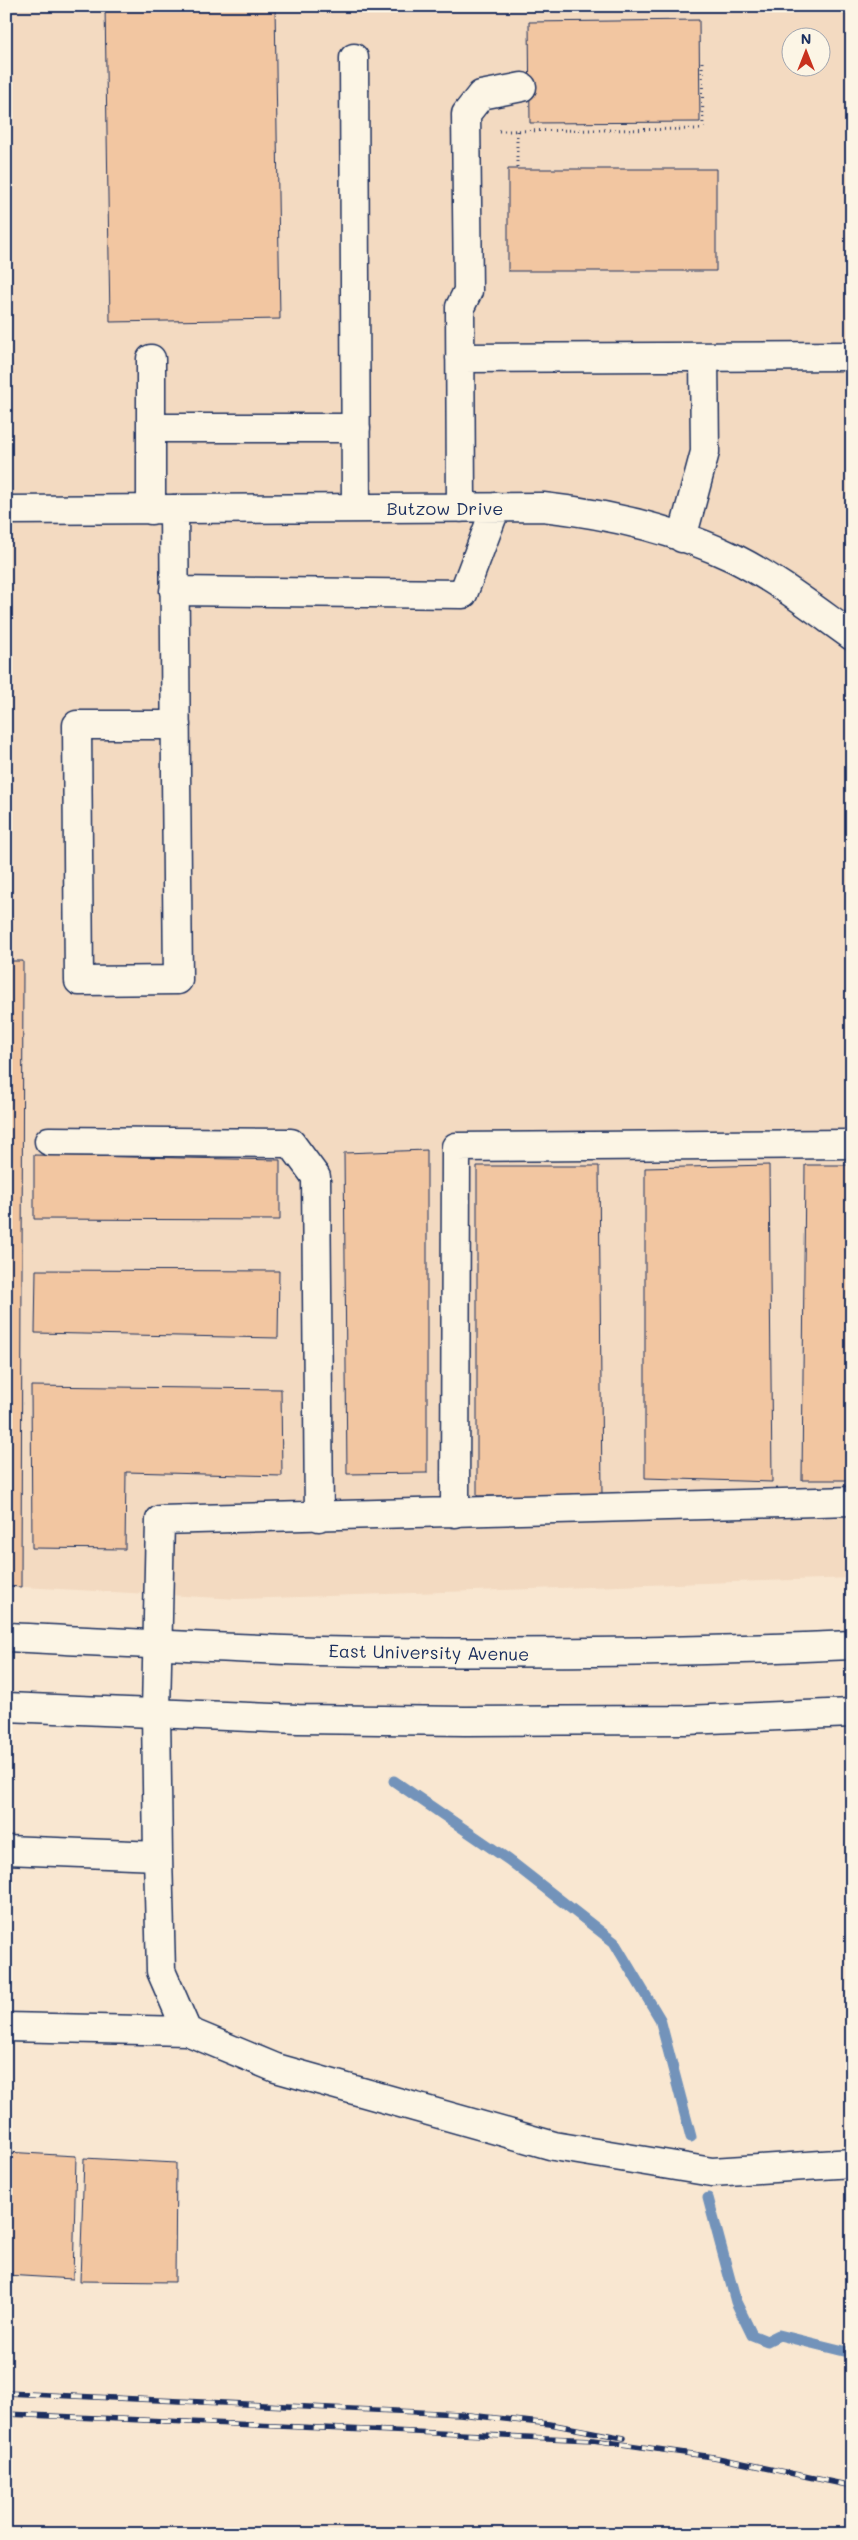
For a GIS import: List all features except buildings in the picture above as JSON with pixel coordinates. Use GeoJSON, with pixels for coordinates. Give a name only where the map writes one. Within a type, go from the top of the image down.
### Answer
{"type":"FeatureCollection","features":[{"type":"Feature","properties":{"kind":"main road"},"geometry":{"type":"LineString","coordinates":[[354,58],[356,508]]}},
{"type":"Feature","properties":{"kind":"main road"},"geometry":{"type":"LineString","coordinates":[[461,508],[460,307],[468,292],[466,114],[480,95],[522,87]]}},
{"type":"Feature","properties":{"kind":"main road"},"geometry":{"type":"LineString","coordinates":[[460,358],[852,356]]}},
{"type":"Feature","properties":{"kind":"main road"},"geometry":{"type":"LineString","coordinates":[[682,538],[705,452],[704,357]]}},
{"type":"Feature","properties":{"kind":"main road"},"geometry":{"type":"LineString","coordinates":[[151,360],[151,428],[174,591],[176,725],[178,980],[79,981],[77,725],[176,725]]}},
{"type":"Feature","properties":{"kind":"main road"},"geometry":{"type":"LineString","coordinates":[[151,428],[356,428]]}},
{"type":"Feature","properties":{"kind":"main road"},"geometry":{"type":"LineString","coordinates":[[174,591],[463,594],[496,507]]}},
{"type":"Feature","properties":{"kind":"main road","name":"Butzow Drive"},"geometry":{"type":"LineString","coordinates":[[6,510],[542,507],[590,512],[662,530],[742,563],[783,587],[852,636]]}},
{"type":"Feature","properties":{"kind":"main road"},"geometry":{"type":"LineString","coordinates":[[49,1141],[291,1143],[316,1177],[319,1517]]}},
{"type":"Feature","properties":{"kind":"main road"},"geometry":{"type":"LineString","coordinates":[[455,1513],[456,1147],[852,1144]]}},
{"type":"Feature","properties":{"kind":"main road"},"geometry":{"type":"LineString","coordinates":[[187,2031],[160,1971],[156,1712],[160,1520],[852,1501]]}},
{"type":"Feature","properties":{"kind":"main road","name":"East University Avenue"},"geometry":{"type":"LineString","coordinates":[[6,1637],[314,1650],[454,1653],[641,1652],[852,1645]]}},
{"type":"Feature","properties":{"kind":"main road"},"geometry":{"type":"LineString","coordinates":[[6,1706],[290,1718],[465,1721],[686,1720],[852,1713]]}},
{"type":"Feature","properties":{"kind":"main road"},"geometry":{"type":"LineString","coordinates":[[6,1850],[158,1856]]}},
{"type":"Feature","properties":{"kind":"main road"},"geometry":{"type":"LineString","coordinates":[[6,2027],[187,2031],[276,2068],[554,2146],[712,2172],[852,2163]]}},
{"type":"Feature","properties":{"kind":"path"},"geometry":{"type":"LineString","coordinates":[[466,132],[703,129],[702,61]]}},
{"type":"Feature","properties":{"kind":"path"},"geometry":{"type":"LineString","coordinates":[[517,131],[517,169]]}},
{"type":"Feature","properties":{"kind":"shaded area"},"geometry":{"type":"Polygon","coordinates":[[[6,6],[852,6],[852,1578],[238,1599],[6,1586],[6,6]]]}},
{"type":"Feature","properties":{"kind":"waterway"},"geometry":{"type":"LineString","coordinates":[[394,1781],[509,1860],[614,1942],[660,2019],[691,2137]]}},
{"type":"Feature","properties":{"kind":"waterway"},"geometry":{"type":"LineString","coordinates":[[708,2198],[736,2302],[752,2335],[767,2341],[779,2335],[852,2353]]}},
{"type":"Feature","properties":{"kind":"railway"},"geometry":{"type":"LineString","coordinates":[[6,2393],[460,2414],[550,2424],[624,2438]]}},
{"type":"Feature","properties":{"kind":"railway"},"geometry":{"type":"LineString","coordinates":[[6,2414],[593,2440],[713,2457],[852,2486]]}}]}
